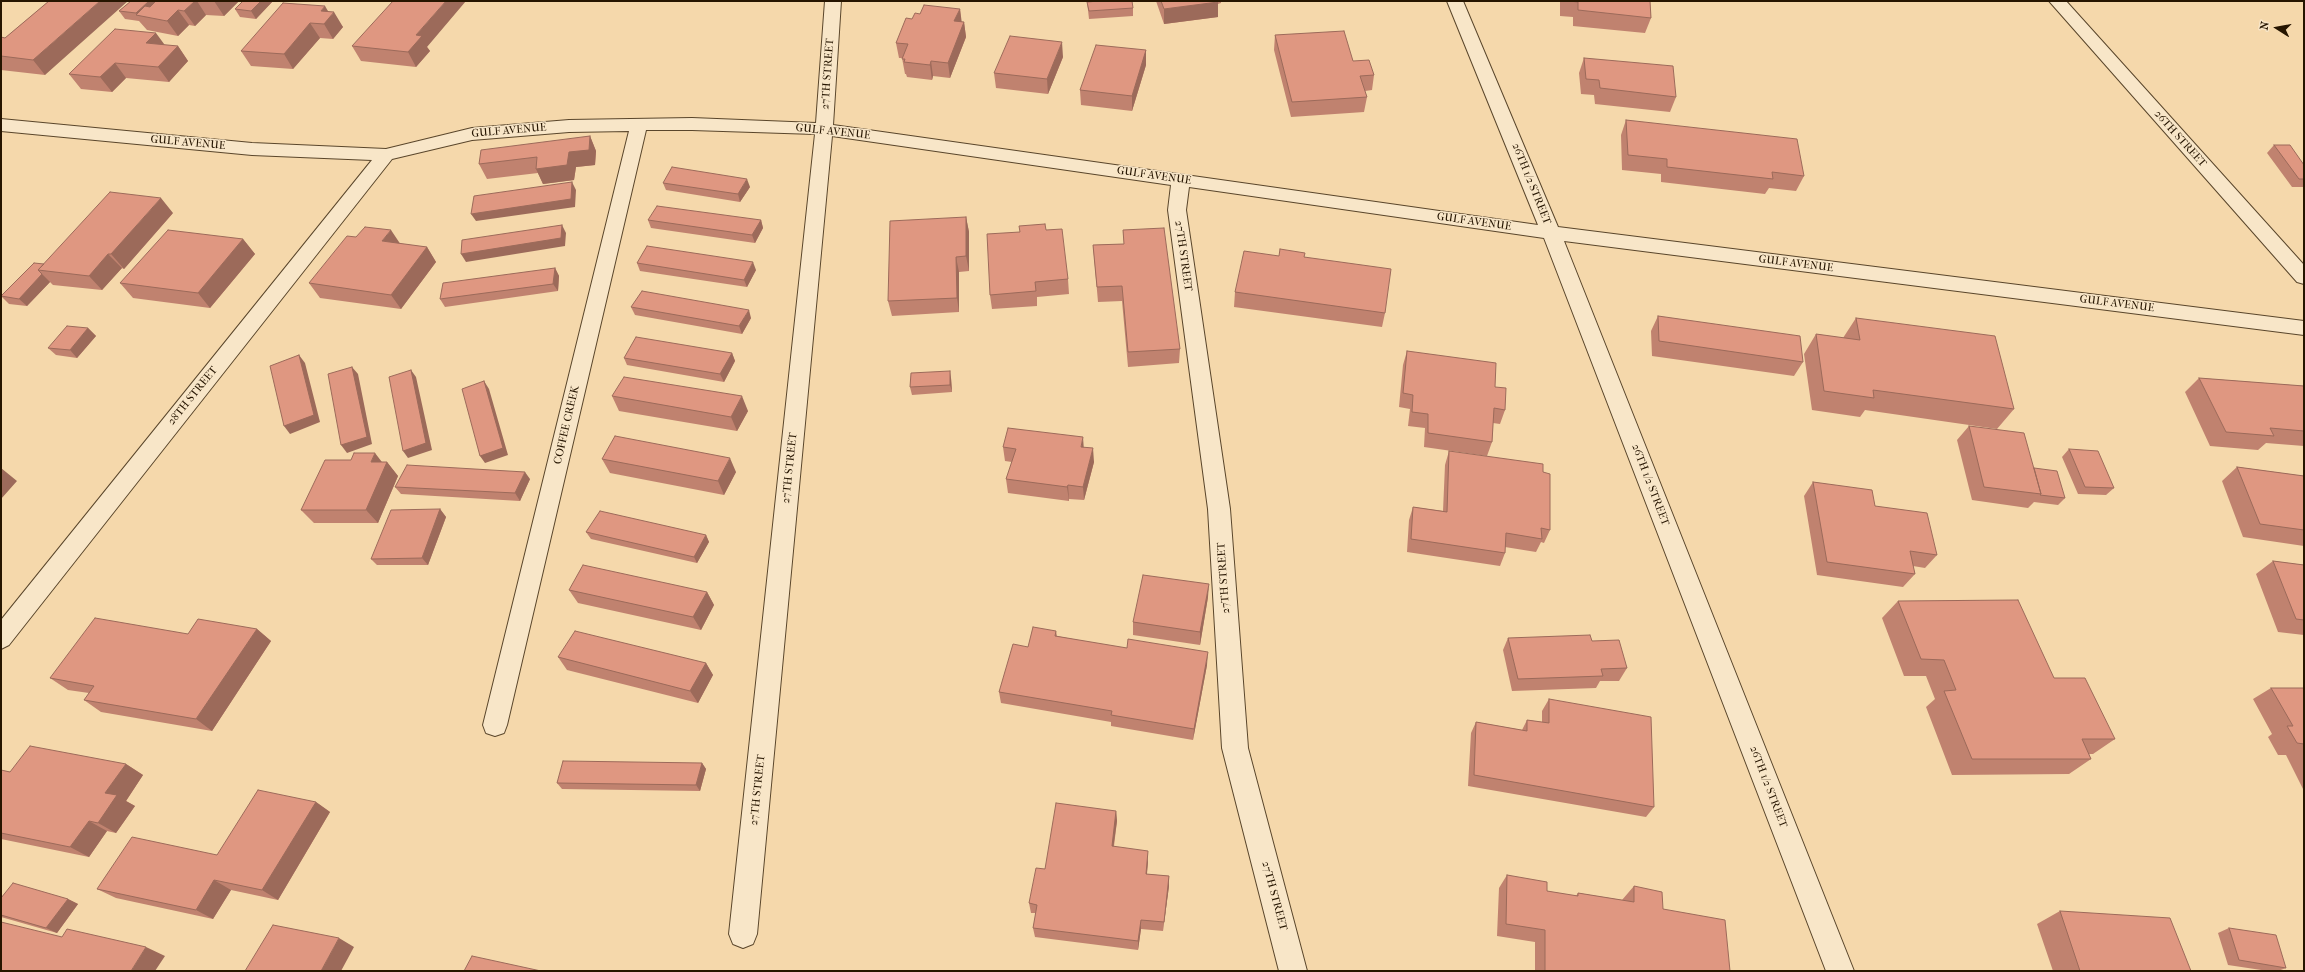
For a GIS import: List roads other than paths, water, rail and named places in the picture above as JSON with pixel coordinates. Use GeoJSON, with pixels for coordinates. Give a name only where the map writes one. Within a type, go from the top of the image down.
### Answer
{"type":"FeatureCollection","features":[{"type":"Feature","properties":{"kind":"street","name":"27TH STREET"},"geometry":{"type":"LineString","coordinates":[[743,934],[824,129],[833,1]]}},
{"type":"Feature","properties":{"kind":"street","name":"26TH 1/2 STREET"},"geometry":{"type":"LineString","coordinates":[[1455,1],[1552,233],[1840,971]]}},
{"type":"Feature","properties":{"kind":"street","name":"26TH STREET"},"geometry":{"type":"LineString","coordinates":[[2057,1],[2304,277]]}},
{"type":"Feature","properties":{"kind":"street","name":"COFFEE CREEK"},"geometry":{"type":"LineString","coordinates":[[495,725],[639,124]]}},
{"type":"Feature","properties":{"kind":"street","name":"GULF AVENUE"},"geometry":{"type":"LineString","coordinates":[[1,125],[252,148],[386,155],[472,134],[569,126],[692,124],[824,129],[1552,233],[2304,328]]}},
{"type":"Feature","properties":{"kind":"street","name":"28TH STREET"},"geometry":{"type":"LineString","coordinates":[[1,638],[386,155]]}},
{"type":"Feature","properties":{"kind":"street","name":"27TH STREET"},"geometry":{"type":"LineString","coordinates":[[1181,180],[1177,210],[1220,510],[1235,748],[1293,971]]}}]}
